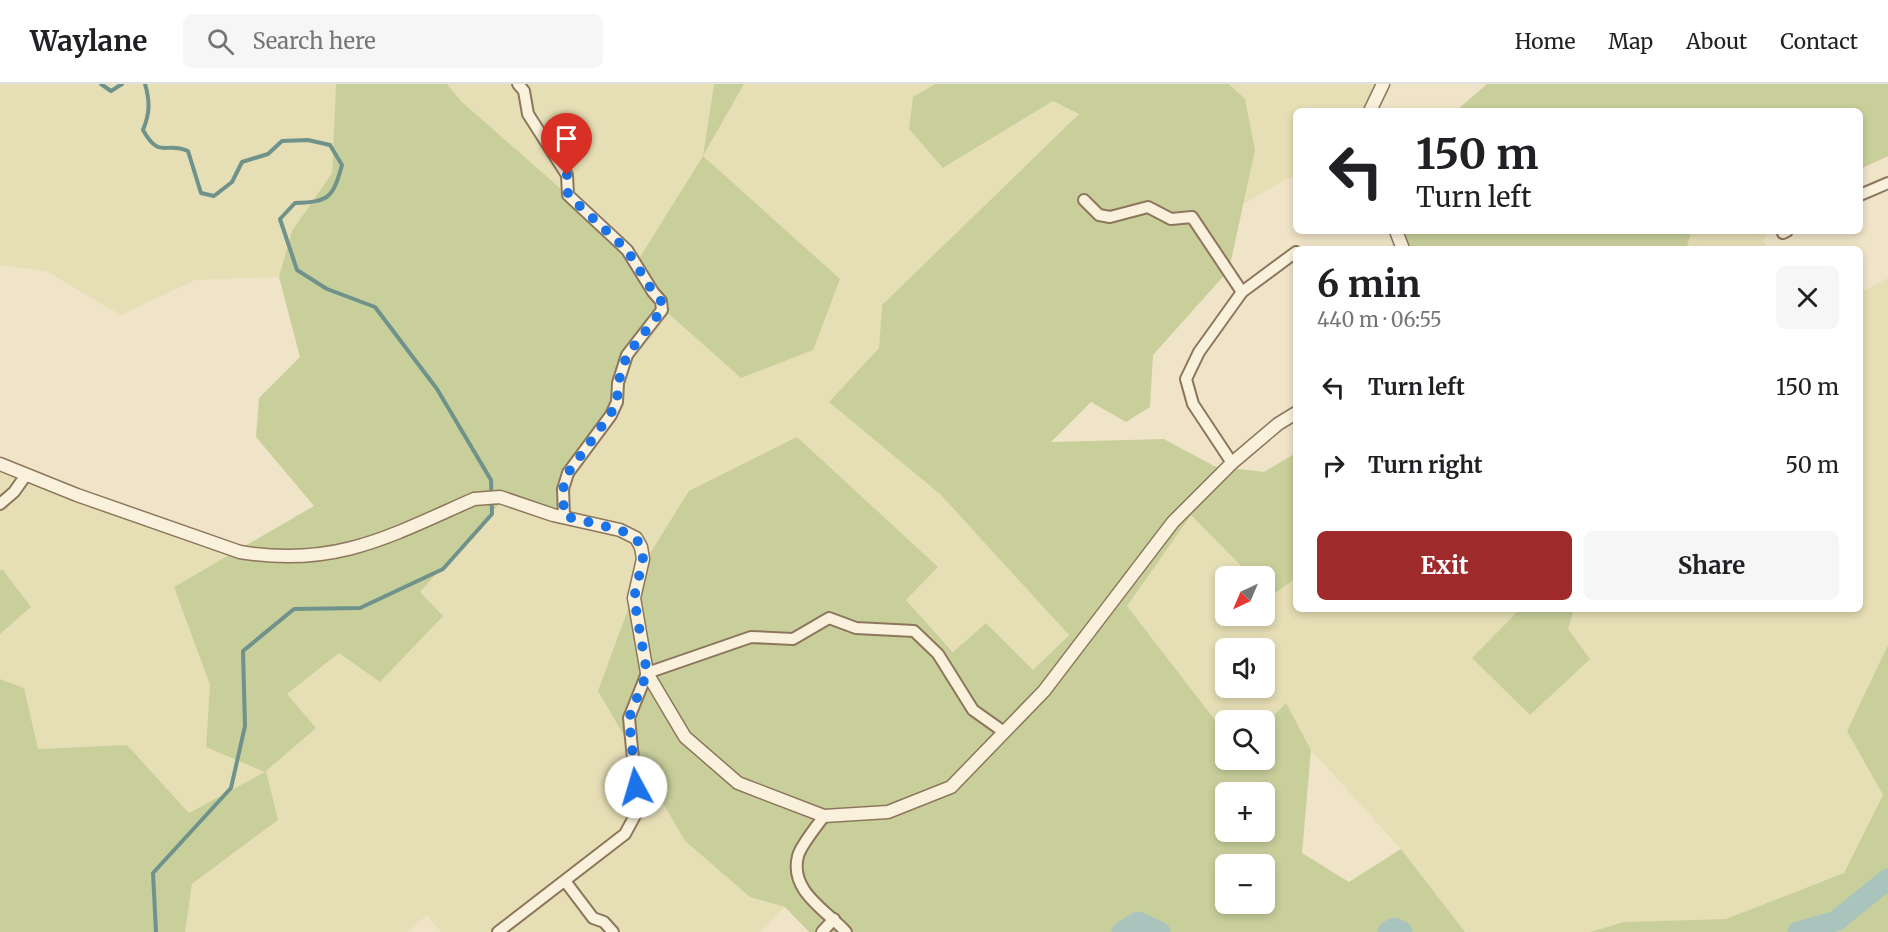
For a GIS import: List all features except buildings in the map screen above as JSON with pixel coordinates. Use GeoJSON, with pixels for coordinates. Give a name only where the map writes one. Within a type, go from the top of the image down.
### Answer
{"type":"FeatureCollection","features":[{"type":"Feature","properties":{"kind":"street"},"geometry":{"type":"LineString","coordinates":[[518,84],[524,91],[528,114],[567,175],[568,195],[627,250],[661,301],[662,310],[627,355],[618,383],[617,402],[568,473],[563,489],[564,516]]}},
{"type":"Feature","properties":{"kind":"street"},"geometry":{"type":"LineString","coordinates":[[1371,108],[1383,84]]}},
{"type":"Feature","properties":{"kind":"street"},"geometry":{"type":"LineString","coordinates":[[1863,194],[1888,183]]}},
{"type":"Feature","properties":{"kind":"street"},"geometry":{"type":"LineString","coordinates":[[1084,200],[1100,215],[1110,217],[1148,207],[1171,219],[1192,217],[1242,292]]}},
{"type":"Feature","properties":{"kind":"street"},"geometry":{"type":"LineString","coordinates":[[1232,463],[1193,404],[1186,380],[1199,352],[1242,292],[1293,254]]}},
{"type":"Feature","properties":{"kind":"street"},"geometry":{"type":"LineString","coordinates":[[0,464],[77,495],[240,552],[289,558],[325,555],[359,548],[474,499],[484,497],[500,496],[553,515],[620,530],[636,538],[641,547],[643,559],[634,598],[647,673],[685,737],[738,783],[824,816],[888,812],[951,787],[1044,691],[1173,522],[1232,463],[1278,424],[1293,415]]}},
{"type":"Feature","properties":{"kind":"street"},"geometry":{"type":"LineString","coordinates":[[0,504],[14,492],[26,475]]}},
{"type":"Feature","properties":{"kind":"street"},"geometry":{"type":"LineString","coordinates":[[498,932],[625,834],[638,810],[629,718],[647,673],[752,637],[793,639],[829,618],[856,628],[914,631],[938,654],[973,710],[1004,732]]}},
{"type":"Feature","properties":{"kind":"street"},"geometry":{"type":"LineString","coordinates":[[824,816],[798,855],[797,879],[808,898],[846,932]]}},
{"type":"Feature","properties":{"kind":"street"},"geometry":{"type":"LineString","coordinates":[[566,881],[593,918],[604,922],[613,932]]}},
{"type":"Feature","properties":{"kind":"street"},"geometry":{"type":"LineString","coordinates":[[822,932],[834,919]]}},
{"type":"Feature","properties":{"kind":"shaded area"},"geometry":{"type":"Polygon","coordinates":[[[0,84],[336,84],[332,173],[293,231],[279,277],[195,280],[121,315],[46,271],[0,265],[0,84]]]}},
{"type":"Feature","properties":{"kind":"shaded area"},"geometry":{"type":"Polygon","coordinates":[[[447,84],[714,84],[704,154],[744,84],[935,84],[913,97],[944,168],[1053,101],[1079,114],[882,305],[879,348],[829,402],[941,495],[1069,634],[1032,671],[986,623],[954,652],[906,600],[938,567],[598,691],[685,841],[750,897],[785,907],[759,932],[441,932],[427,915],[407,932],[185,932],[192,884],[278,820],[265,772],[189,813],[127,745],[38,749],[24,688],[0,679],[0,634],[31,607],[0,571],[0,459],[231,554],[174,587],[210,685],[206,747],[286,694],[339,653],[379,681],[420,592],[503,500],[568,480],[625,355],[669,314],[741,378],[637,262],[461,101],[447,84]]]}},
{"type":"Feature","properties":{"kind":"shaded area"},"geometry":{"type":"Polygon","coordinates":[[[1229,84],[1383,84],[1369,108],[1293,108],[1293,176],[1243,204],[1255,150],[1229,84]]]}},
{"type":"Feature","properties":{"kind":"shaded area"},"geometry":{"type":"Polygon","coordinates":[[[1691,234],[1766,234],[1763,241],[1766,246],[1687,246],[1691,234]]]}},
{"type":"Feature","properties":{"kind":"shaded area"},"geometry":{"type":"Polygon","coordinates":[[[1888,278],[1888,645],[1847,731],[1883,795],[1844,873],[1726,919],[1624,922],[1590,932],[1465,932],[1401,849],[1311,750],[1286,703],[1275,714],[1275,710],[1215,710],[1215,720],[1127,606],[1191,514],[1241,566],[1215,566],[1215,626],[1275,626],[1275,594],[1293,578],[1293,612],[1517,612],[1472,658],[1568,629],[1573,612],[1863,612],[1863,291],[1888,278]]]}},
{"type":"Feature","properties":{"kind":"green space"},"geometry":{"type":"Polygon","coordinates":[[[336,84],[447,84],[461,101],[563,191],[637,262],[703,156],[840,279],[813,350],[741,378],[669,314],[625,355],[617,412],[568,480],[567,517],[503,500],[420,592],[443,616],[380,682],[339,653],[287,694],[316,728],[266,771],[278,820],[192,884],[185,932],[0,932],[0,679],[24,688],[38,749],[127,745],[189,813],[265,772],[206,747],[210,685],[174,587],[314,506],[256,437],[259,398],[300,357],[279,277],[292,231],[332,173],[336,84]]]}},
{"type":"Feature","properties":{"kind":"green space"},"geometry":{"type":"Polygon","coordinates":[[[714,84],[744,84],[703,156],[714,84]]]}},
{"type":"Feature","properties":{"kind":"green space"},"geometry":{"type":"Polygon","coordinates":[[[935,84],[1229,84],[1245,99],[1255,150],[1229,270],[1153,355],[1150,407],[1126,422],[1091,402],[1051,442],[1164,439],[1214,466],[1264,472],[1293,455],[1293,580],[1275,593],[1275,566],[1241,566],[1191,515],[1127,606],[1215,720],[1215,770],[1275,770],[1275,714],[1286,703],[1311,750],[1302,853],[1349,882],[1401,849],[1465,932],[809,932],[785,907],[750,897],[685,841],[598,691],[647,558],[689,491],[797,437],[938,567],[906,600],[953,652],[986,623],[1033,670],[1069,635],[941,495],[829,402],[879,348],[882,305],[1079,114],[1053,101],[943,168],[909,129],[913,97],[935,84]]]}},
{"type":"Feature","properties":{"kind":"green space"},"geometry":{"type":"Polygon","coordinates":[[[1487,84],[1888,84],[1888,156],[1863,168],[1863,108],[1459,108],[1487,84]]]}},
{"type":"Feature","properties":{"kind":"green space"},"geometry":{"type":"Polygon","coordinates":[[[1401,234],[1691,234],[1687,246],[1409,246],[1401,234]]]}},
{"type":"Feature","properties":{"kind":"green space"},"geometry":{"type":"Polygon","coordinates":[[[2,569],[31,607],[0,634],[0,571],[2,569]]]}},
{"type":"Feature","properties":{"kind":"green space"},"geometry":{"type":"Polygon","coordinates":[[[1517,612],[1573,612],[1568,629],[1590,659],[1530,715],[1472,658],[1517,612]]]}},
{"type":"Feature","properties":{"kind":"green space"},"geometry":{"type":"Polygon","coordinates":[[[1888,645],[1888,932],[1590,932],[1624,922],[1726,919],[1844,873],[1883,795],[1847,731],[1888,645]]]}},
{"type":"Feature","properties":{"kind":"waterway"},"geometry":{"type":"LineString","coordinates":[[101,84],[111,91],[122,84]]}},
{"type":"Feature","properties":{"kind":"waterway"},"geometry":{"type":"LineString","coordinates":[[145,84],[149,107],[143,130],[154,145],[188,151],[201,193],[214,196],[232,182],[242,162],[268,154],[282,141],[308,140],[330,145],[342,165],[332,191],[323,199],[295,203],[280,219],[297,270],[327,289],[375,307],[437,389],[491,480],[492,514],[443,569],[360,608],[294,609],[243,651],[245,726],[231,788],[153,873],[156,932]]}},
{"type":"Feature","properties":{"kind":"waterway"},"geometry":{"type":"LineString","coordinates":[[1798,932],[1836,921],[1888,879]]}},
{"type":"Feature","properties":{"kind":"waterway"},"geometry":{"type":"LineString","coordinates":[[1122,932],[1138,922],[1160,932]]}},
{"type":"Feature","properties":{"kind":"waterway"},"geometry":{"type":"LineString","coordinates":[[1388,932],[1394,928],[1402,932]]}},
{"type":"Feature","properties":{"kind":"route"},"geometry":{"type":"LineString","coordinates":[[567,175],[568,195],[627,250],[661,301],[662,310],[627,355],[618,383],[617,402],[568,473],[563,489],[564,516],[620,530],[636,538],[641,547],[643,559],[634,598],[647,673],[629,718],[636,787]]}}]}
